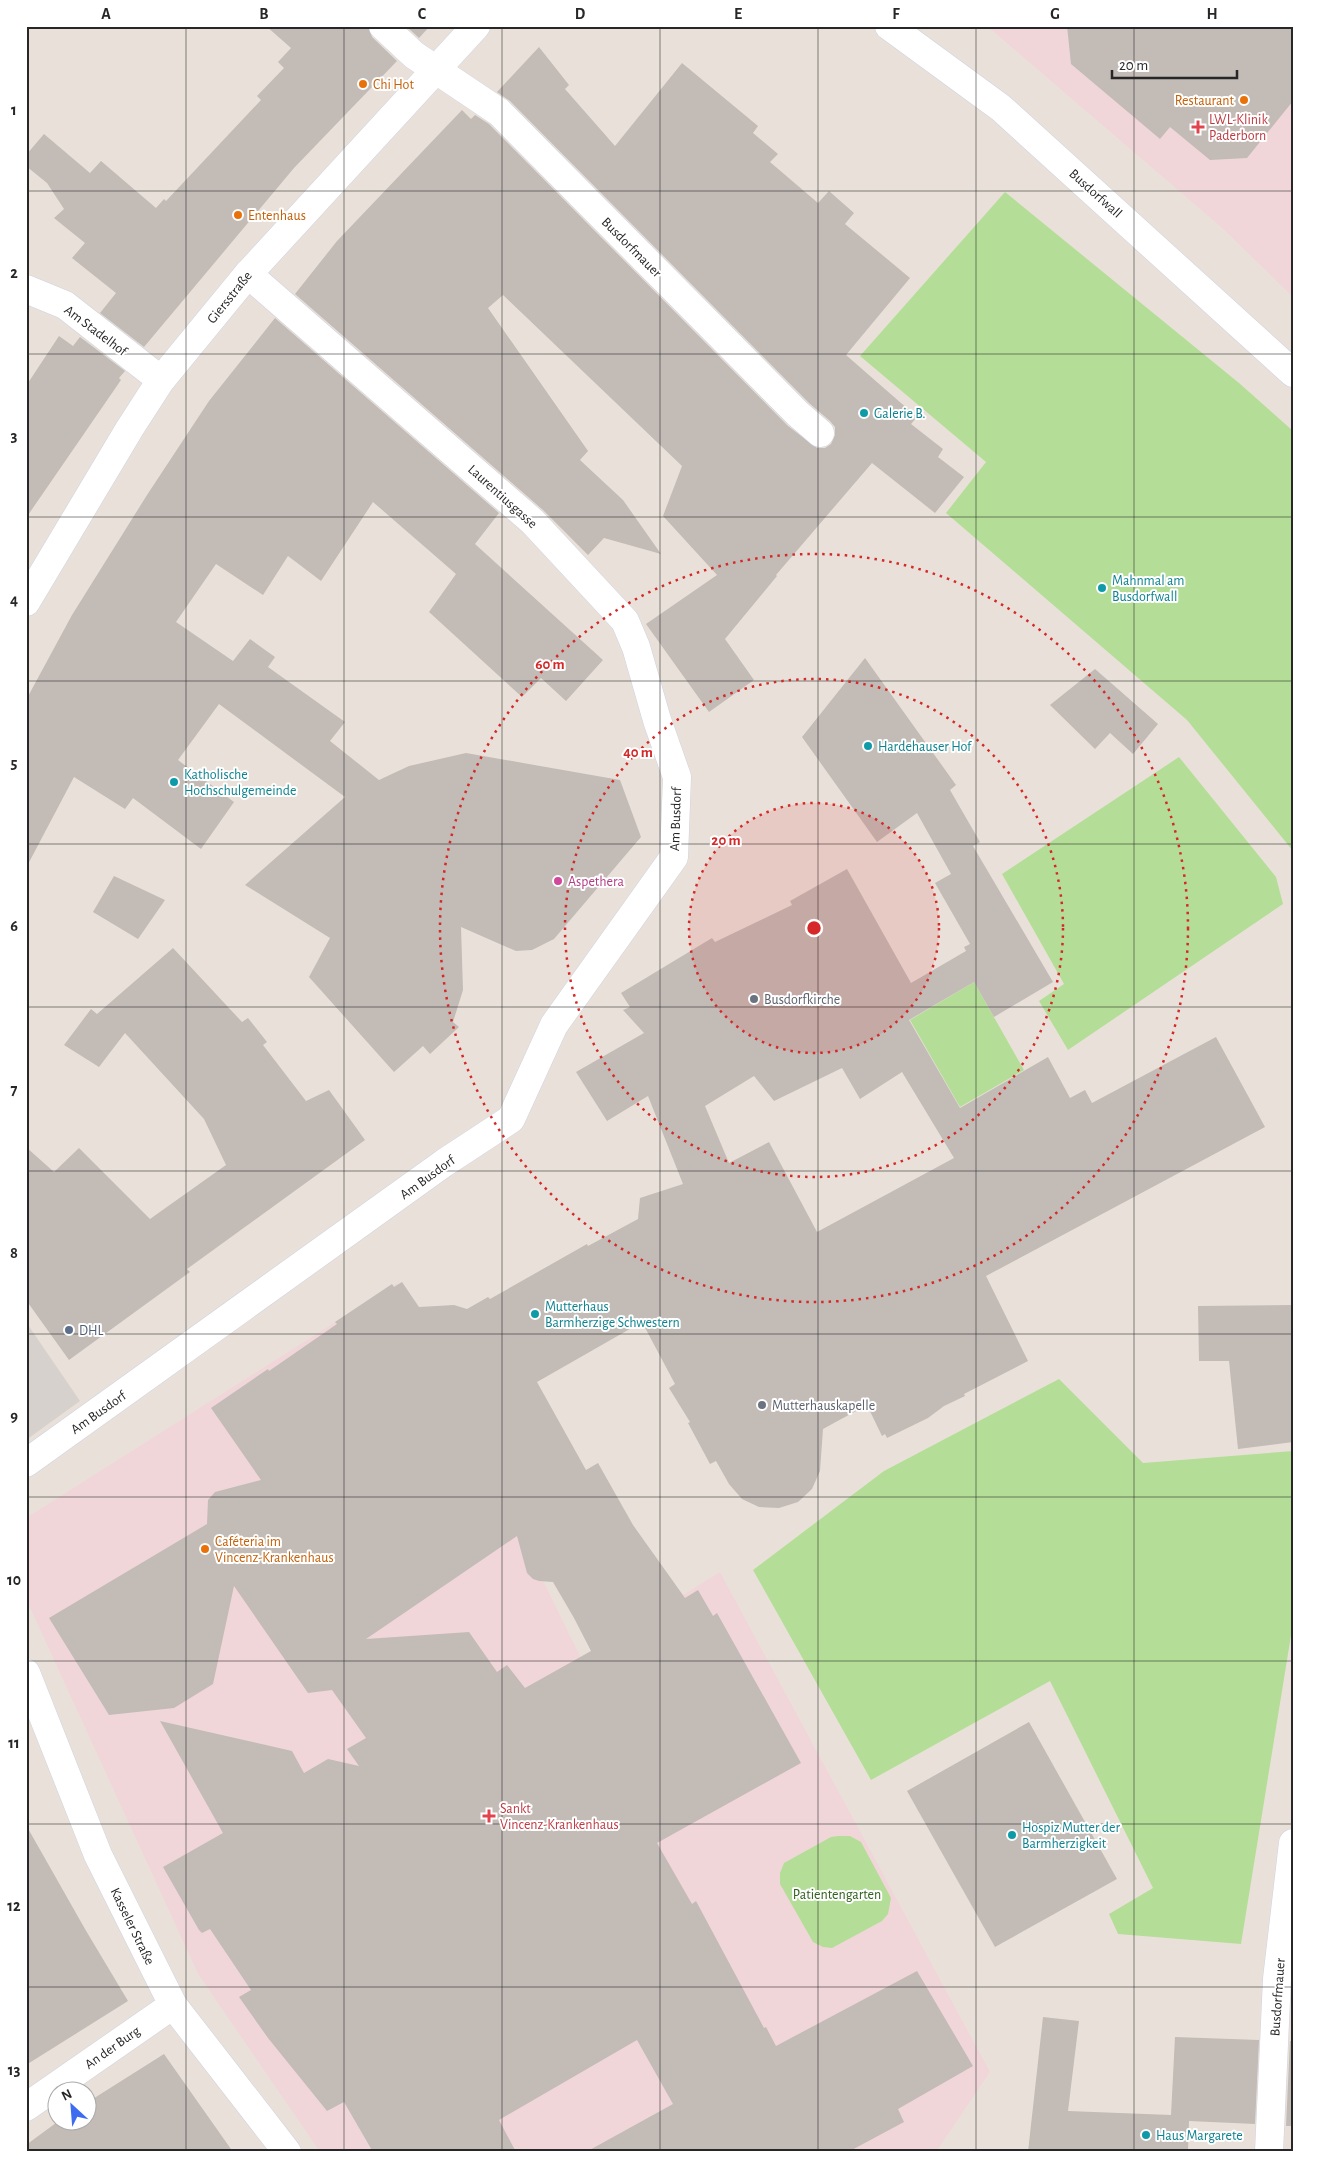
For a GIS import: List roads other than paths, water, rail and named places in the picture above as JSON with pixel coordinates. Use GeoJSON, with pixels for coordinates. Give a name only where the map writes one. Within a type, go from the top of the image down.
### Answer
{"type":"FeatureCollection","features":[{"type":"Feature","properties":{"kind":"street","name":"Busdorfmauer"},"geometry":{"type":"LineString","coordinates":[[383,26],[414,55],[499,112],[820,433]]}},
{"type":"Feature","properties":{"kind":"street","name":"Giersstraße"},"geometry":{"type":"LineString","coordinates":[[26,602],[130,428],[161,380],[248,274],[476,26]]}},
{"type":"Feature","properties":{"kind":"street","name":"Busdorfwall"},"geometry":{"type":"LineString","coordinates":[[889,26],[1001,108],[1293,373]]}},
{"type":"Feature","properties":{"kind":"street","name":"Laurentiusgasse"},"geometry":{"type":"LineString","coordinates":[[248,274],[534,522],[625,621],[636,647],[657,720],[677,776]]}},
{"type":"Feature","properties":{"kind":"street","name":"Am Stadelhof"},"geometry":{"type":"LineString","coordinates":[[26,289],[65,305],[161,380]]}},
{"type":"Feature","properties":{"kind":"street","name":"Am Busdorf"},"geometry":{"type":"LineString","coordinates":[[26,1463],[444,1163],[511,1119],[554,1024],[674,857],[677,776]]}},
{"type":"Feature","properties":{"kind":"street","name":"Kasseler Straße"},"geometry":{"type":"LineString","coordinates":[[26,1672],[98,1855],[172,2005],[287,2152]]}},
{"type":"Feature","properties":{"kind":"street","name":"Busdorfmauer"},"geometry":{"type":"LineString","coordinates":[[1269,2152],[1277,1979],[1293,1843]]}},
{"type":"Feature","properties":{"kind":"street","name":"An der Burg"},"geometry":{"type":"LineString","coordinates":[[26,2107],[172,2005]]}},
{"type":"Feature","properties":{"kind":"place","name":"Chi Hot"},"geometry":{"type":"Point","coordinates":[363,84]}},
{"type":"Feature","properties":{"kind":"place","name":"Restaurant"},"geometry":{"type":"Point","coordinates":[1244,100]}},
{"type":"Feature","properties":{"kind":"place","name":"LWL-Klinik Paderborn"},"geometry":{"type":"Point","coordinates":[1198,127]}},
{"type":"Feature","properties":{"kind":"place","name":"Entenhaus"},"geometry":{"type":"Point","coordinates":[238,215]}},
{"type":"Feature","properties":{"kind":"place","name":"Galerie B."},"geometry":{"type":"Point","coordinates":[864,413]}},
{"type":"Feature","properties":{"kind":"place","name":"Mahnmal am Busdorfwall"},"geometry":{"type":"Point","coordinates":[1102,588]}},
{"type":"Feature","properties":{"kind":"place","name":"Hardehauser Hof"},"geometry":{"type":"Point","coordinates":[868,746]}},
{"type":"Feature","properties":{"kind":"place","name":"Katholische Hochschulgemeinde"},"geometry":{"type":"Point","coordinates":[174,782]}},
{"type":"Feature","properties":{"kind":"place","name":"Aspethera"},"geometry":{"type":"Point","coordinates":[558,881]}},
{"type":"Feature","properties":{"kind":"place","name":"Busdorfkirche"},"geometry":{"type":"Point","coordinates":[754,999]}},
{"type":"Feature","properties":{"kind":"place","name":"Mutterhaus Barmherzige Schwestern"},"geometry":{"type":"Point","coordinates":[535,1314]}},
{"type":"Feature","properties":{"kind":"place","name":"DHL"},"geometry":{"type":"Point","coordinates":[69,1330]}},
{"type":"Feature","properties":{"kind":"place","name":"Mutterhauskapelle"},"geometry":{"type":"Point","coordinates":[762,1405]}},
{"type":"Feature","properties":{"kind":"place","name":"Caféteria im Vincenz-Krankenhaus"},"geometry":{"type":"Point","coordinates":[205,1549]}},
{"type":"Feature","properties":{"kind":"place","name":"Sankt Vincenz-Krankenhaus"},"geometry":{"type":"Point","coordinates":[489,1816]}},
{"type":"Feature","properties":{"kind":"place","name":"Hospiz Mutter der Barmherzigkeit"},"geometry":{"type":"Point","coordinates":[1012,1835]}},
{"type":"Feature","properties":{"kind":"place","name":"Haus Margarete"},"geometry":{"type":"Point","coordinates":[1146,2135]}},
{"type":"Feature","properties":{"kind":"park label","name":"Patientengarten"},"geometry":{"type":"Point","coordinates":[837,1894]}}]}
